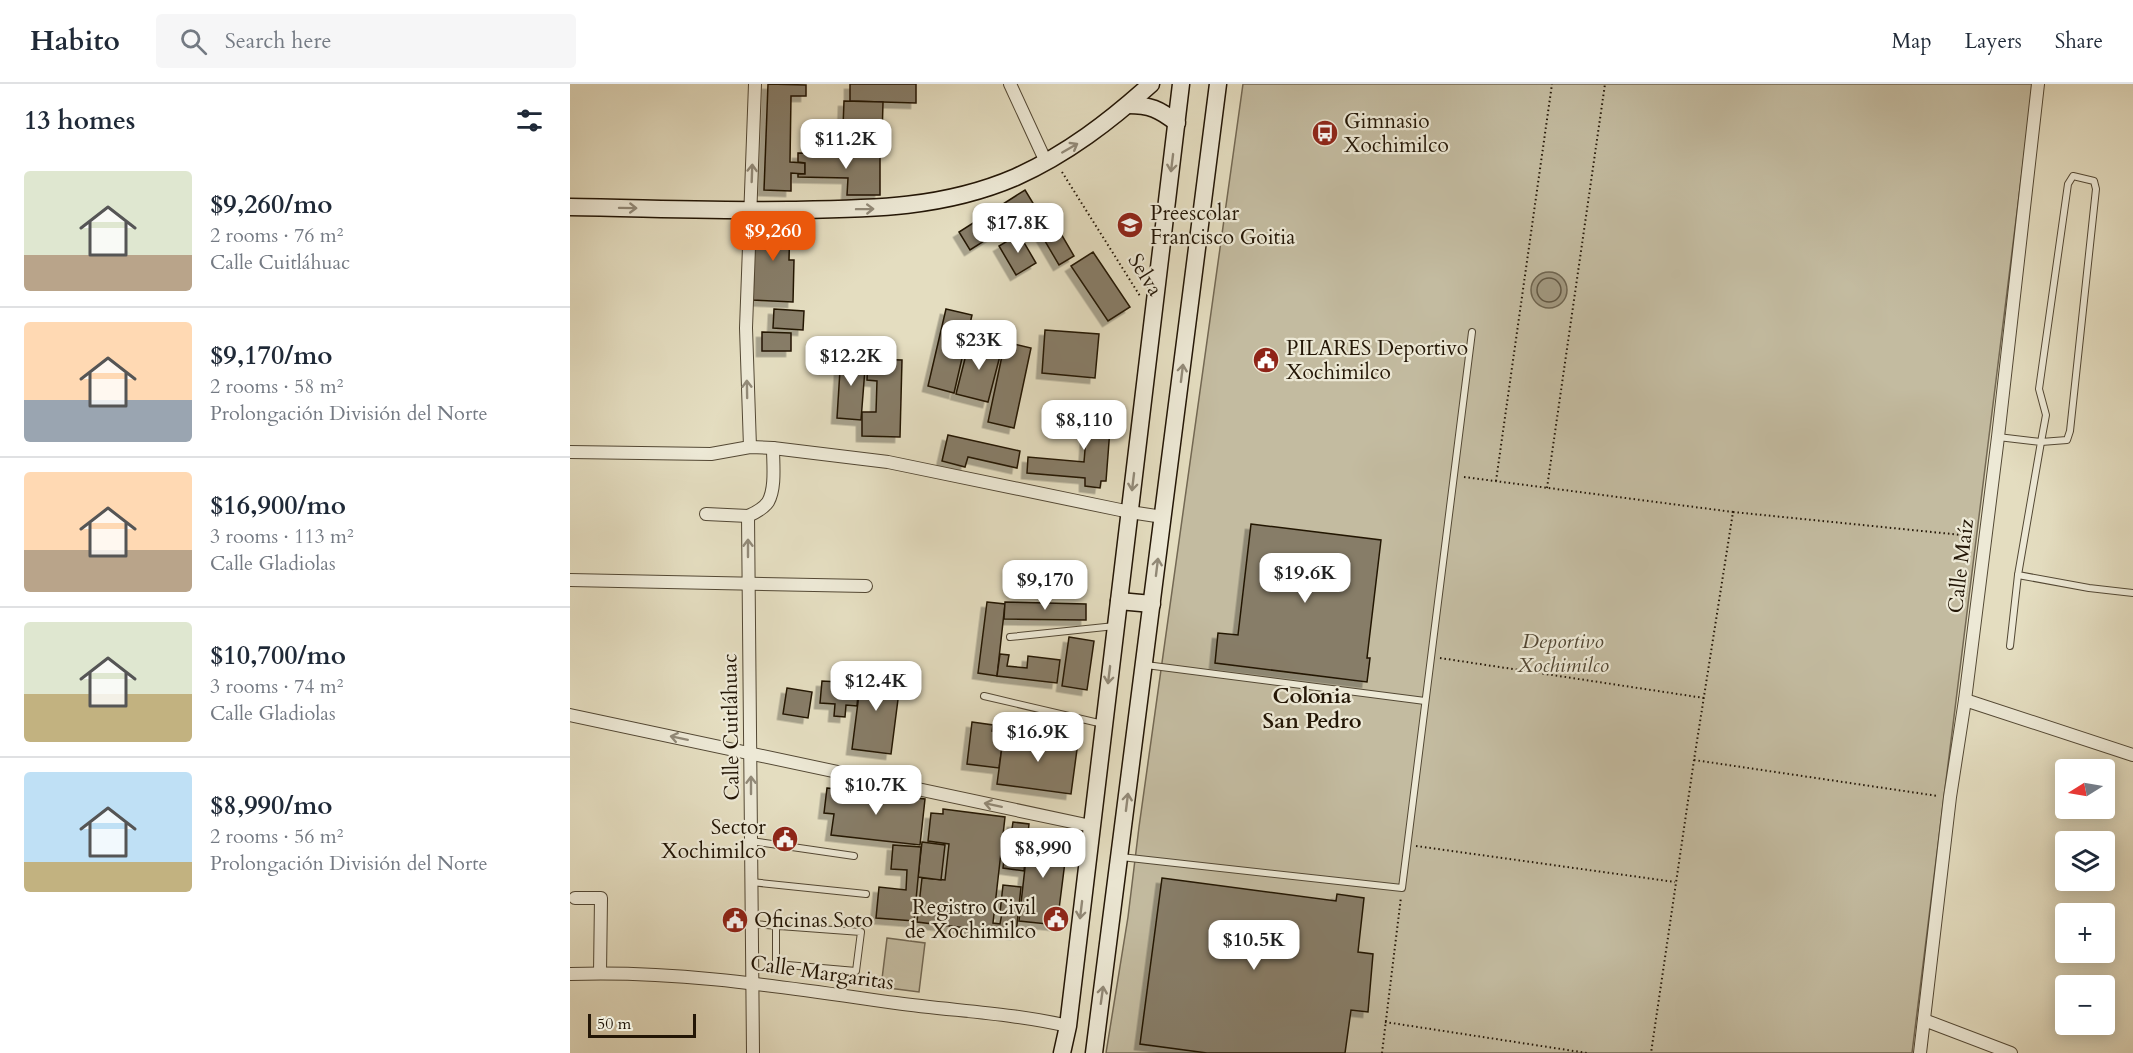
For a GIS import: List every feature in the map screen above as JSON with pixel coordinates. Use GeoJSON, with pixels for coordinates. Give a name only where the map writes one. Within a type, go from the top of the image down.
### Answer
{"type":"FeatureCollection","features":[{"type":"Feature","properties":{"kind":"main road"},"geometry":{"type":"LineString","coordinates":[[570,207],[751,211],[875,209],[952,198],[1016,177],[1078,144],[1128,105],[1150,84]]}},
{"type":"Feature","properties":{"kind":"main road"},"geometry":{"type":"LineString","coordinates":[[1062,1053],[1068,1026],[1181,84]]}},
{"type":"Feature","properties":{"kind":"main road"},"geometry":{"type":"LineString","coordinates":[[1094,1053],[1218,84]]}},
{"type":"Feature","properties":{"kind":"main road"},"geometry":{"type":"LineString","coordinates":[[1128,105],[1148,105],[1177,123]]}},
{"type":"Feature","properties":{"kind":"main road"},"geometry":{"type":"LineString","coordinates":[[1119,601],[1152,604]]}},
{"type":"Feature","properties":{"kind":"street"},"geometry":{"type":"LineString","coordinates":[[750,447],[746,328],[755,84]]}},
{"type":"Feature","properties":{"kind":"street"},"geometry":{"type":"LineString","coordinates":[[1011,84],[1050,160]]}},
{"type":"Feature","properties":{"kind":"street","name":"Calle Maíz"},"geometry":{"type":"LineString","coordinates":[[1920,1053],[1950,797],[1965,700],[1998,437],[2038,84]]}},
{"type":"Feature","properties":{"kind":"street"},"geometry":{"type":"LineString","coordinates":[[570,452],[711,454],[750,447],[773,448],[888,462],[1163,517]]}},
{"type":"Feature","properties":{"kind":"street"},"geometry":{"type":"LineString","coordinates":[[706,514],[748,516],[759,510],[768,501],[772,486],[773,448]]}},
{"type":"Feature","properties":{"kind":"street","name":"Calle Cuitláhuac"},"geometry":{"type":"LineString","coordinates":[[748,516],[753,1053]]}},
{"type":"Feature","properties":{"kind":"street"},"geometry":{"type":"LineString","coordinates":[[570,580],[866,586]]}},
{"type":"Feature","properties":{"kind":"street"},"geometry":{"type":"LineString","coordinates":[[1965,700],[2133,755]]}},
{"type":"Feature","properties":{"kind":"street"},"geometry":{"type":"LineString","coordinates":[[570,715],[1091,826]]}},
{"type":"Feature","properties":{"kind":"street"},"geometry":{"type":"LineString","coordinates":[[575,898],[601,898],[600,973]]}},
{"type":"Feature","properties":{"kind":"street","name":"Calle Margaritas"},"geometry":{"type":"LineString","coordinates":[[570,974],[600,973],[753,982],[1041,1020],[1068,1026]]}},
{"type":"Feature","properties":{"kind":"street"},"geometry":{"type":"LineString","coordinates":[[1924,1020],[2012,1053]]}},
{"type":"Feature","properties":{"kind":"lane"},"geometry":{"type":"LineString","coordinates":[[1998,437],[2041,442],[2067,440],[2070,431],[2096,189],[2094,181],[2073,176],[2068,184],[2039,389],[2046,415],[2041,442],[2019,575],[2010,646]]}},
{"type":"Feature","properties":{"kind":"lane"},"geometry":{"type":"LineString","coordinates":[[1120,857],[1402,888],[1472,332]]}},
{"type":"Feature","properties":{"kind":"lane"},"geometry":{"type":"LineString","coordinates":[[2019,575],[2089,588],[2133,593]]}},
{"type":"Feature","properties":{"kind":"lane"},"geometry":{"type":"LineString","coordinates":[[1010,638],[1116,626]]}},
{"type":"Feature","properties":{"kind":"lane"},"geometry":{"type":"LineString","coordinates":[[1144,665],[1425,701]]}},
{"type":"Feature","properties":{"kind":"lane"},"geometry":{"type":"LineString","coordinates":[[984,696],[1103,724]]}},
{"type":"Feature","properties":{"kind":"lane"},"geometry":{"type":"LineString","coordinates":[[751,841],[854,856]]}},
{"type":"Feature","properties":{"kind":"lane"},"geometry":{"type":"LineString","coordinates":[[750,882],[866,894]]}},
{"type":"Feature","properties":{"kind":"lane"},"geometry":{"type":"LineString","coordinates":[[751,924],[861,932],[856,971],[776,964],[776,926]]}},
{"type":"Feature","properties":{"kind":"path"},"geometry":{"type":"LineString","coordinates":[[1496,481],[1552,84]]}},
{"type":"Feature","properties":{"kind":"path"},"geometry":{"type":"LineString","coordinates":[[1547,488],[1605,84]]}},
{"type":"Feature","properties":{"kind":"path","name":"Selva"},"geometry":{"type":"LineString","coordinates":[[1050,160],[1153,316]]}},
{"type":"Feature","properties":{"kind":"path"},"geometry":{"type":"LineString","coordinates":[[1453,475],[1733,512],[1984,537]]}},
{"type":"Feature","properties":{"kind":"path"},"geometry":{"type":"LineString","coordinates":[[1651,1053],[1733,512]]}},
{"type":"Feature","properties":{"kind":"path"},"geometry":{"type":"LineString","coordinates":[[1431,656],[1704,698]]}},
{"type":"Feature","properties":{"kind":"path"},"geometry":{"type":"LineString","coordinates":[[1694,760],[1950,797]]}},
{"type":"Feature","properties":{"kind":"path"},"geometry":{"type":"LineString","coordinates":[[1407,845],[1676,882]]}},
{"type":"Feature","properties":{"kind":"path"},"geometry":{"type":"LineString","coordinates":[[1382,1053],[1402,888]]}},
{"type":"Feature","properties":{"kind":"path"},"geometry":{"type":"LineString","coordinates":[[1385,1022],[1587,1053]]}},
{"type":"Feature","properties":{"kind":"green space","name":"Deportivo Xochimilco"},"geometry":{"type":"Polygon","coordinates":[[[1243,84],[2033,84],[1912,1053],[1106,1053],[1128,917],[1243,84]]]}},
{"type":"Feature","properties":{"kind":"green space"},"geometry":{"type":"Polygon","coordinates":[[[887,938],[925,943],[919,992],[881,987],[887,938]]]}},
{"type":"Feature","properties":{"kind":"water"},"geometry":{"type":"Polygon","coordinates":[[[1549,272],[1562,277],[1567,290],[1562,303],[1549,308],[1536,303],[1531,290],[1536,277],[1549,272]]]}},
{"type":"Feature","properties":{"kind":"building"},"geometry":{"type":"Polygon","coordinates":[[[768,84],[806,85],[806,96],[791,96],[790,162],[805,163],[805,174],[791,173],[791,191],[764,190],[768,84]]]}},
{"type":"Feature","properties":{"kind":"building"},"geometry":{"type":"Polygon","coordinates":[[[850,84],[916,84],[916,103],[850,101],[850,84]]]}},
{"type":"Feature","properties":{"kind":"building"},"geometry":{"type":"Polygon","coordinates":[[[844,101],[883,102],[882,139],[852,138],[852,153],[842,153],[844,101]]]}},
{"type":"Feature","properties":{"kind":"building"},"geometry":{"type":"Polygon","coordinates":[[[798,153],[880,154],[880,195],[847,195],[848,178],[798,177],[798,174],[805,174],[805,163],[798,162],[798,153]]]}},
{"type":"Feature","properties":{"kind":"building"},"geometry":{"type":"Polygon","coordinates":[[[1025,190],[1036,208],[970,250],[959,232],[1025,190]]]}},
{"type":"Feature","properties":{"kind":"building"},"geometry":{"type":"Polygon","coordinates":[[[1050,215],[1074,256],[1059,265],[1035,224],[1050,215]]]}},
{"type":"Feature","properties":{"kind":"building"},"geometry":{"type":"Polygon","coordinates":[[[755,219],[790,220],[789,260],[794,260],[793,302],[753,300],[755,219]]]}},
{"type":"Feature","properties":{"kind":"building"},"geometry":{"type":"Polygon","coordinates":[[[1019,234],[1036,263],[1016,275],[999,246],[1019,234]]]}},
{"type":"Feature","properties":{"kind":"building"},"geometry":{"type":"Polygon","coordinates":[[[1093,252],[1130,307],[1108,321],[1071,266],[1093,252]]]}},
{"type":"Feature","properties":{"kind":"building"},"geometry":{"type":"Polygon","coordinates":[[[774,309],[804,311],[803,330],[773,328],[774,309]]]}},
{"type":"Feature","properties":{"kind":"building"},"geometry":{"type":"Polygon","coordinates":[[[946,309],[972,315],[954,393],[928,386],[946,309]]]}},
{"type":"Feature","properties":{"kind":"building"},"geometry":{"type":"Polygon","coordinates":[[[1045,330],[1099,334],[1095,378],[1042,373],[1045,330]]]}},
{"type":"Feature","properties":{"kind":"building"},"geometry":{"type":"Polygon","coordinates":[[[762,332],[791,333],[791,351],[762,351],[762,332]]]}},
{"type":"Feature","properties":{"kind":"building"},"geometry":{"type":"Polygon","coordinates":[[[970,339],[1002,348],[988,402],[956,394],[970,339]]]}},
{"type":"Feature","properties":{"kind":"building"},"geometry":{"type":"Polygon","coordinates":[[[1005,342],[1031,348],[1014,428],[988,422],[1005,342]]]}},
{"type":"Feature","properties":{"kind":"building"},"geometry":{"type":"Polygon","coordinates":[[[841,354],[866,356],[861,420],[837,418],[841,354]]]}},
{"type":"Feature","properties":{"kind":"building"},"geometry":{"type":"Polygon","coordinates":[[[868,359],[902,360],[900,437],[862,436],[862,412],[876,412],[877,381],[867,380],[868,359]]]}},
{"type":"Feature","properties":{"kind":"building"},"geometry":{"type":"Polygon","coordinates":[[[1089,401],[1112,403],[1106,481],[1101,481],[1100,488],[1085,486],[1085,478],[1027,473],[1028,457],[1084,462],[1089,401]]]}},
{"type":"Feature","properties":{"kind":"building"},"geometry":{"type":"Polygon","coordinates":[[[948,435],[1020,451],[1017,468],[968,457],[965,467],[942,461],[948,435]]]}},
{"type":"Feature","properties":{"kind":"building"},"geometry":{"type":"Polygon","coordinates":[[[1251,524],[1381,540],[1367,658],[1370,658],[1367,682],[1215,663],[1218,633],[1238,635],[1251,524]]]}},
{"type":"Feature","properties":{"kind":"building"},"geometry":{"type":"Polygon","coordinates":[[[987,602],[1005,604],[997,676],[978,673],[987,602]]]}},
{"type":"Feature","properties":{"kind":"building"},"geometry":{"type":"Polygon","coordinates":[[[1005,602],[1086,604],[1086,620],[1004,619],[1005,602]]]}},
{"type":"Feature","properties":{"kind":"building"},"geometry":{"type":"Polygon","coordinates":[[[1069,637],[1094,641],[1087,690],[1062,686],[1069,637]]]}},
{"type":"Feature","properties":{"kind":"building"},"geometry":{"type":"Polygon","coordinates":[[[1000,654],[1009,655],[1007,666],[1027,668],[1028,656],[1060,660],[1057,683],[997,676],[1000,654]]]}},
{"type":"Feature","properties":{"kind":"building"},"geometry":{"type":"Polygon","coordinates":[[[841,666],[860,668],[857,706],[846,705],[845,717],[834,716],[835,704],[820,703],[822,681],[840,682],[841,666]]]}},
{"type":"Feature","properties":{"kind":"building"},"geometry":{"type":"Polygon","coordinates":[[[862,671],[901,676],[891,754],[852,749],[862,671]]]}},
{"type":"Feature","properties":{"kind":"building"},"geometry":{"type":"Polygon","coordinates":[[[787,688],[812,692],[808,718],[783,714],[787,688]]]}},
{"type":"Feature","properties":{"kind":"building"},"geometry":{"type":"Polygon","coordinates":[[[972,722],[993,725],[992,731],[1004,732],[999,768],[967,764],[972,722]]]}},
{"type":"Feature","properties":{"kind":"building"},"geometry":{"type":"Polygon","coordinates":[[[1004,732],[1078,742],[1071,794],[997,784],[1004,732]]]}},
{"type":"Feature","properties":{"kind":"building"},"geometry":{"type":"Polygon","coordinates":[[[827,788],[925,799],[920,845],[831,835],[834,814],[824,813],[827,788]]]}},
{"type":"Feature","properties":{"kind":"building"},"geometry":{"type":"Polygon","coordinates":[[[943,809],[1005,817],[993,923],[1000,924],[1003,885],[1021,887],[1016,934],[917,922],[922,878],[945,880],[949,844],[928,841],[931,813],[943,814],[943,809]]]}},
{"type":"Feature","properties":{"kind":"building"},"geometry":{"type":"Polygon","coordinates":[[[1013,822],[1029,824],[1024,871],[1003,868],[1007,834],[1011,835],[1013,822]]]}},
{"type":"Feature","properties":{"kind":"building"},"geometry":{"type":"Polygon","coordinates":[[[1029,832],[1068,838],[1057,925],[1019,921],[1029,832]]]}},
{"type":"Feature","properties":{"kind":"building"},"geometry":{"type":"Polygon","coordinates":[[[922,842],[945,845],[941,880],[918,877],[922,842]]]}},
{"type":"Feature","properties":{"kind":"building"},"geometry":{"type":"Polygon","coordinates":[[[893,845],[921,847],[914,921],[876,918],[879,887],[906,890],[907,870],[891,869],[893,845]]]}},
{"type":"Feature","properties":{"kind":"building"},"geometry":{"type":"Polygon","coordinates":[[[1162,878],[1336,901],[1337,894],[1364,898],[1358,952],[1373,954],[1368,1012],[1351,1010],[1345,1053],[1207,1053],[1140,1044],[1162,878]]]}},
{"type":"Feature","properties":{"kind":"place","name":"Gimnasio Xochimilco"},"geometry":{"type":"Point","coordinates":[1325,133]}},
{"type":"Feature","properties":{"kind":"place","name":"Preescolar Francisco Goitia"},"geometry":{"type":"Point","coordinates":[1130,225]}},
{"type":"Feature","properties":{"kind":"place","name":"PILARES Deportivo Xochimilco"},"geometry":{"type":"Point","coordinates":[1266,360]}},
{"type":"Feature","properties":{"kind":"place","name":"Sector Xochimilco"},"geometry":{"type":"Point","coordinates":[785,839]}},
{"type":"Feature","properties":{"kind":"place","name":"Registro Civil de Xochimilco"},"geometry":{"type":"Point","coordinates":[1056,919]}},
{"type":"Feature","properties":{"kind":"place","name":"Oficinas Soto"},"geometry":{"type":"Point","coordinates":[735,920]}},
{"type":"Feature","properties":{"kind":"district","name":"Colonia San Pedro"},"geometry":{"type":"Point","coordinates":[1312,708]}}]}
